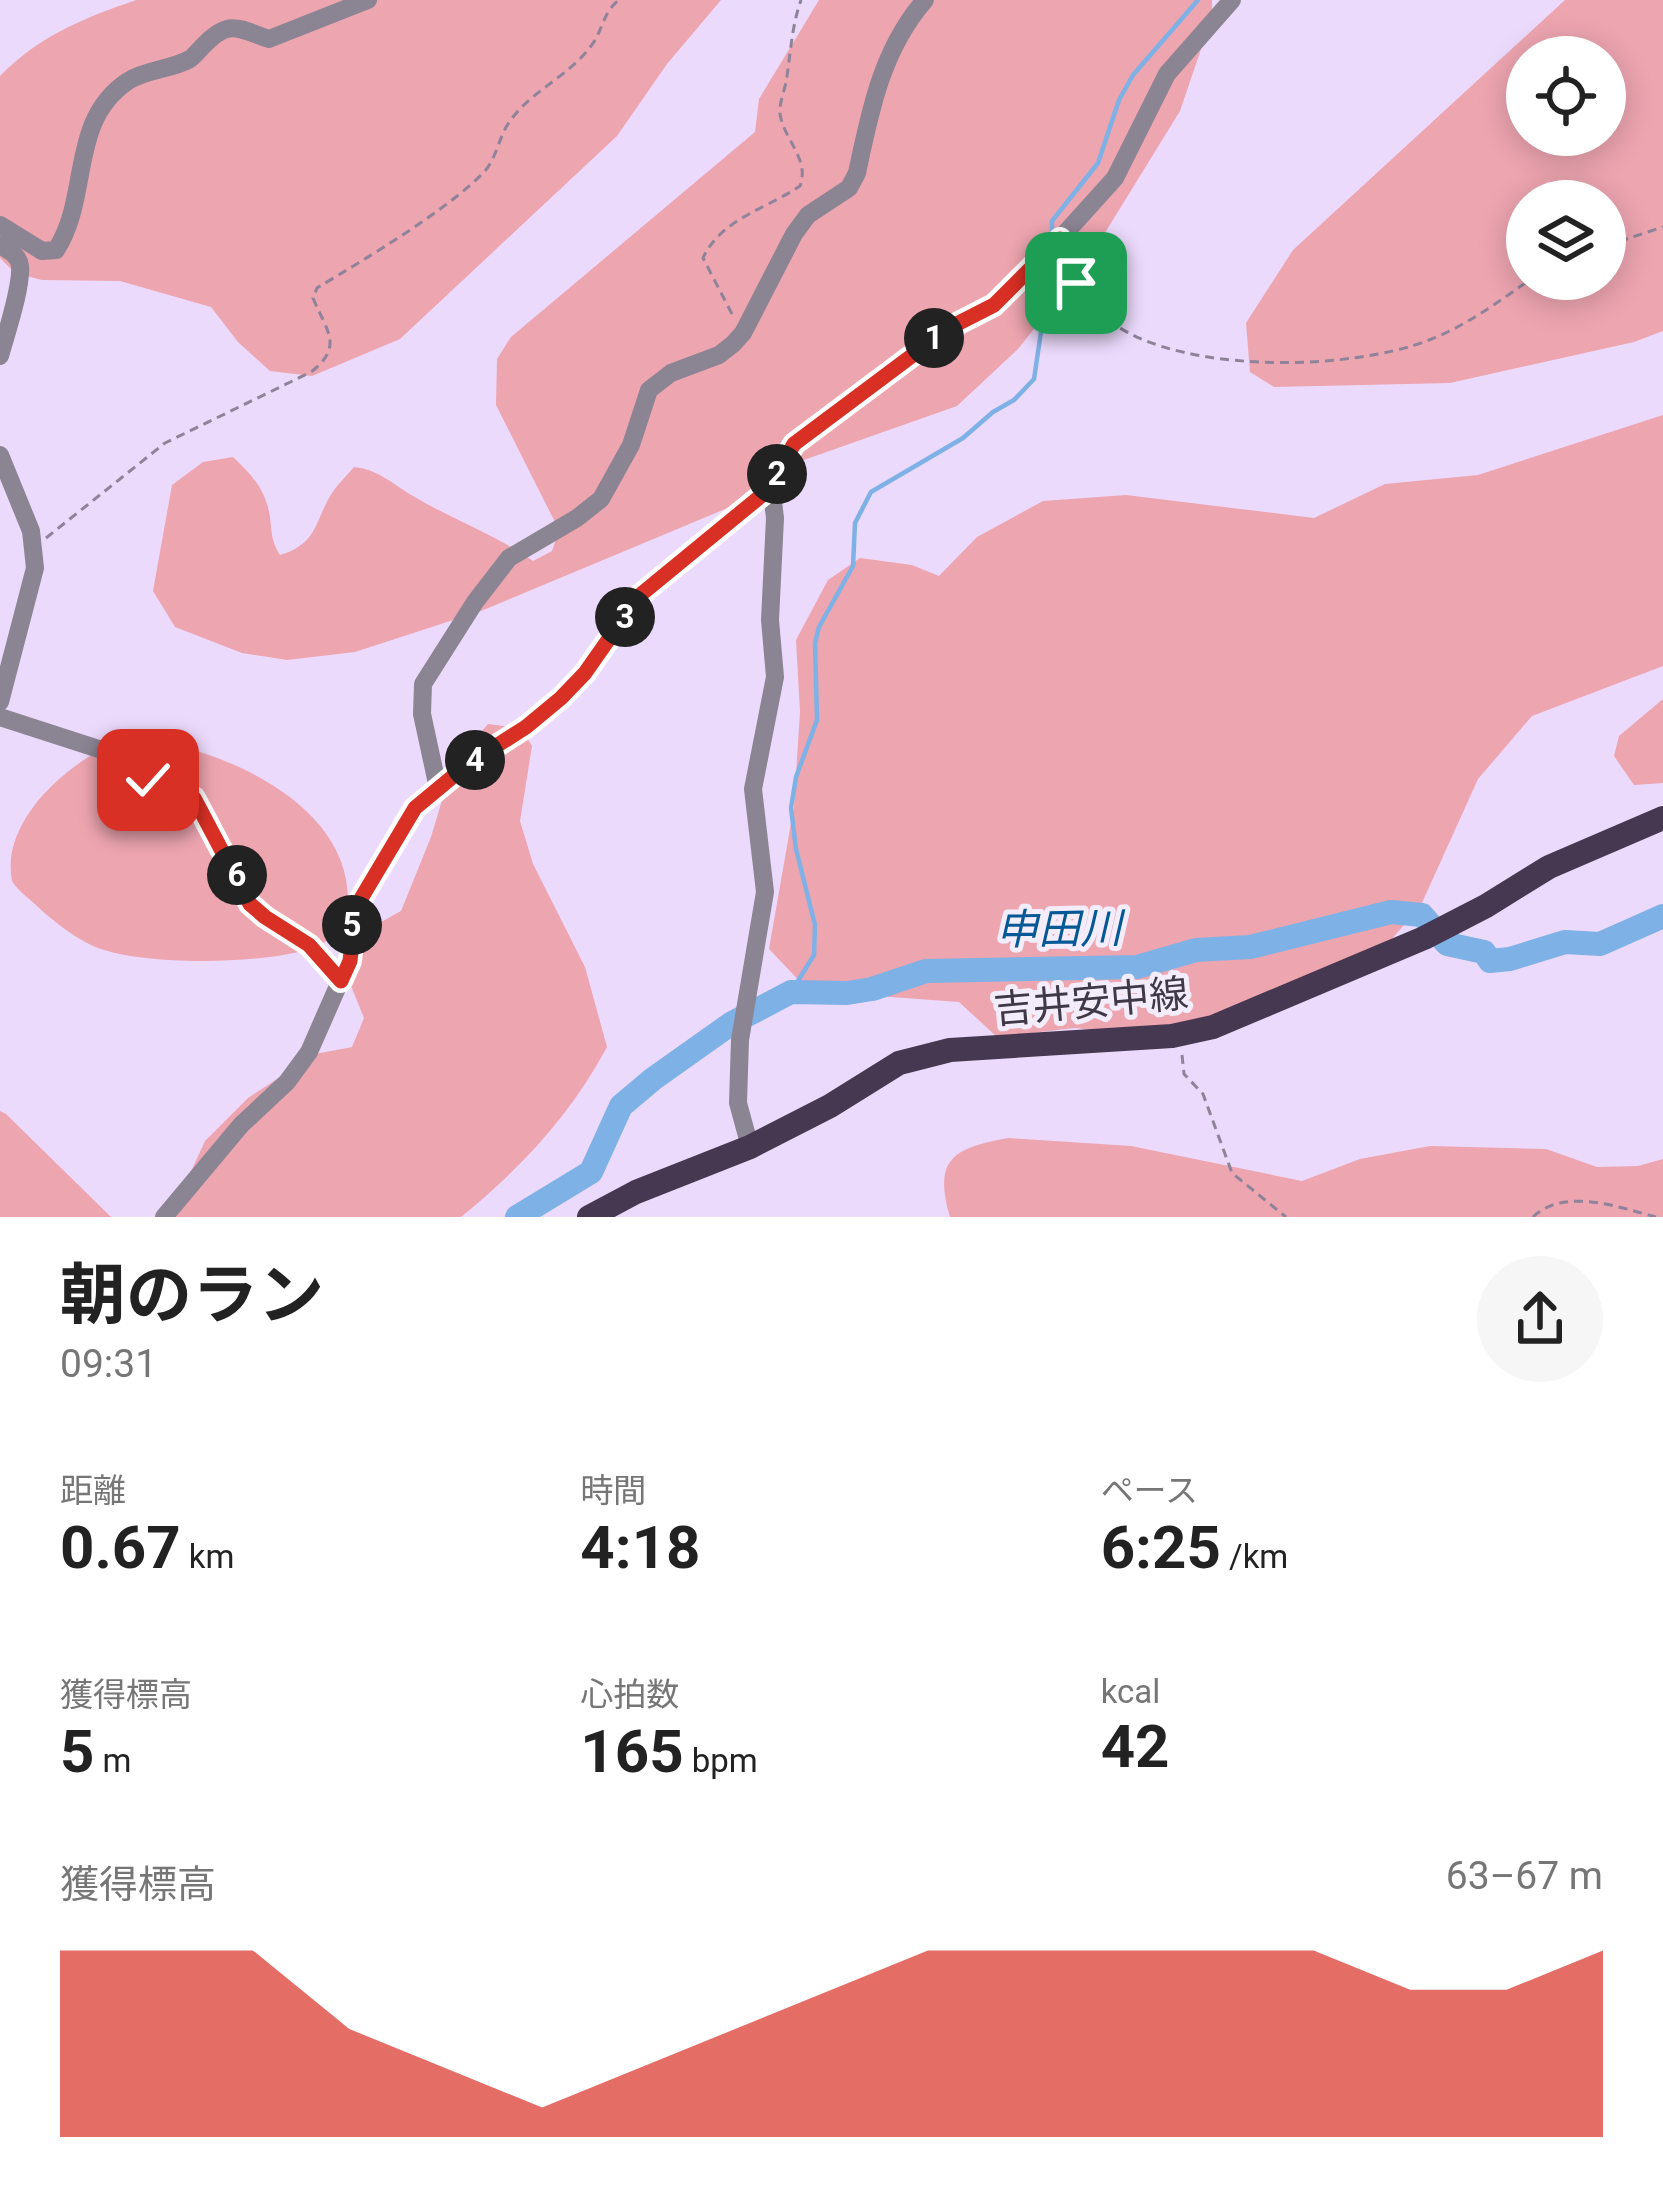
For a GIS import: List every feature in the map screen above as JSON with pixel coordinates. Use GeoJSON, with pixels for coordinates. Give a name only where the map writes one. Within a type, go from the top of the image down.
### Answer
{"type":"FeatureCollection","features":[{"type":"Feature","properties":{"kind":"main road","name":"吉井安中線"},"geometry":{"type":"LineString","coordinates":[[590,1217],[636,1192],[750,1147],[899,1063],[925,1055],[1193,1031],[1286,999],[1458,921],[1549,867],[1663,818]]}},
{"type":"Feature","properties":{"kind":"street"},"geometry":{"type":"LineString","coordinates":[[0,225],[42,250],[56,250],[70,220],[92,119],[104,100],[147,70],[190,59],[220,29],[232,26],[269,39],[368,0]]}},
{"type":"Feature","properties":{"kind":"street"},"geometry":{"type":"LineString","coordinates":[[438,788],[424,733],[423,684],[509,557],[601,499],[631,445],[649,390],[671,373],[719,355],[743,333],[794,234],[808,215],[849,188],[898,32],[925,0]]}},
{"type":"Feature","properties":{"kind":"street"},"geometry":{"type":"LineString","coordinates":[[164,1217],[309,1052],[350,961],[356,907],[415,808],[561,698],[585,673],[639,596],[747,511],[794,444],[949,328],[994,305],[1115,178],[1167,74],[1232,0]]}},
{"type":"Feature","properties":{"kind":"street"},"geometry":{"type":"LineString","coordinates":[[0,245],[15,254],[20,266],[0,356]]}},
{"type":"Feature","properties":{"kind":"street"},"geometry":{"type":"LineString","coordinates":[[0,454],[35,547],[35,568],[0,702]]}},
{"type":"Feature","properties":{"kind":"street"},"geometry":{"type":"LineString","coordinates":[[750,1147],[737,1103],[740,1040],[764,892],[753,789],[775,677],[770,620],[775,518],[770,484]]}},
{"type":"Feature","properties":{"kind":"street"},"geometry":{"type":"LineString","coordinates":[[0,717],[108,752],[148,780],[194,798],[250,904],[309,945],[341,981]]}},
{"type":"Feature","properties":{"kind":"path"},"geometry":{"type":"LineString","coordinates":[[35,547],[165,443],[310,372],[328,358],[331,346],[313,298],[317,288],[457,195],[488,167],[507,124],[534,93],[574,67],[596,41],[604,16],[619,0]]}},
{"type":"Feature","properties":{"kind":"path"},"geometry":{"type":"LineString","coordinates":[[743,333],[703,258],[711,241],[734,222],[800,186],[800,158],[779,109],[790,34],[801,0]]}},
{"type":"Feature","properties":{"kind":"path"},"geometry":{"type":"LineString","coordinates":[[1626,240],[1663,227]]}},
{"type":"Feature","properties":{"kind":"path"},"geometry":{"type":"LineString","coordinates":[[1060,239],[1063,260],[1076,283],[1112,323],[1150,343],[1216,358],[1377,356],[1427,341],[1506,296]]}},
{"type":"Feature","properties":{"kind":"path"},"geometry":{"type":"LineString","coordinates":[[1193,1031],[1180,1060],[1184,1074],[1203,1094],[1232,1173],[1286,1217]]}},
{"type":"Feature","properties":{"kind":"path"},"geometry":{"type":"LineString","coordinates":[[1533,1217],[1551,1202],[1575,1202],[1656,1217]]}},
{"type":"Feature","properties":{"kind":"shaded area"},"geometry":{"type":"Polygon","coordinates":[[[136,0],[721,0],[667,64],[617,136],[400,339],[312,376],[270,371],[238,342],[211,307],[120,281],[42,280],[15,273],[0,258],[0,76],[63,30],[136,0]]]}},
{"type":"Feature","properties":{"kind":"shaded area"},"geometry":{"type":"Polygon","coordinates":[[[819,0],[1212,0],[1212,17],[1180,111],[1087,262],[1018,349],[957,406],[784,467],[742,502],[481,611],[355,652],[287,660],[242,653],[175,627],[153,591],[172,485],[203,462],[233,457],[252,477],[265,499],[280,555],[309,537],[334,490],[354,467],[379,474],[533,561],[552,551],[559,530],[496,405],[497,359],[511,337],[755,132],[759,99],[819,0]]]}},
{"type":"Feature","properties":{"kind":"shaded area"},"geometry":{"type":"Polygon","coordinates":[[[1565,0],[1663,0],[1663,331],[1634,342],[1450,383],[1274,387],[1250,372],[1246,323],[1293,250],[1506,54],[1506,156],[1626,156],[1626,36],[1526,36],[1565,0]]]}},
{"type":"Feature","properties":{"kind":"shaded area"},"geometry":{"type":"Polygon","coordinates":[[[1663,415],[1663,666],[1532,716],[1478,779],[1421,905],[1385,947],[1270,998],[1150,1036],[1075,1028],[997,1037],[959,1002],[809,991],[769,949],[794,806],[800,712],[796,640],[828,580],[860,558],[912,565],[939,576],[977,537],[1043,501],[1126,495],[1314,518],[1385,484],[1478,475],[1663,415]]]}},
{"type":"Feature","properties":{"kind":"shaded area"},"geometry":{"type":"Polygon","coordinates":[[[1663,699],[1663,783],[1634,785],[1614,756],[1619,736],[1663,699]]]}},
{"type":"Feature","properties":{"kind":"shaded area"},"geometry":{"type":"Polygon","coordinates":[[[488,724],[521,728],[532,746],[520,821],[533,864],[585,967],[607,1047],[593,1072],[543,1140],[461,1217],[170,1217],[205,1141],[248,1098],[315,1054],[352,1047],[364,1018],[347,976],[363,932],[401,911],[431,837],[453,764],[488,724]]]}},
{"type":"Feature","properties":{"kind":"shaded area"},"geometry":{"type":"Polygon","coordinates":[[[114,743],[171,744],[211,756],[274,786],[301,806],[324,831],[340,859],[348,890],[345,926],[320,945],[294,953],[238,960],[175,960],[98,948],[51,918],[12,881],[17,837],[27,816],[59,779],[114,743]]]}},
{"type":"Feature","properties":{"kind":"shaded area"},"geometry":{"type":"Polygon","coordinates":[[[0,1111],[6,1114],[111,1217],[0,1217],[0,1111]]]}},
{"type":"Feature","properties":{"kind":"shaded area"},"geometry":{"type":"Polygon","coordinates":[[[1008,1138],[1131,1146],[1302,1181],[1360,1159],[1430,1146],[1546,1149],[1597,1167],[1638,1166],[1663,1159],[1663,1217],[950,1217],[944,1182],[952,1160],[973,1146],[1008,1138]]]}},
{"type":"Feature","properties":{"kind":"waterway"},"geometry":{"type":"LineString","coordinates":[[1052,240],[1052,221],[1098,163],[1119,100],[1133,75],[1198,0]]}},
{"type":"Feature","properties":{"kind":"waterway"},"geometry":{"type":"LineString","coordinates":[[791,992],[814,955],[815,925],[791,808],[796,777],[817,720],[815,643],[853,566],[855,523],[871,492],[963,438],[1034,379],[1052,258]]}},
{"type":"Feature","properties":{"kind":"waterway","name":"申田川"},"geometry":{"type":"LineString","coordinates":[[517,1217],[591,1172],[621,1106],[653,1079],[732,1023],[791,992],[847,993],[926,971],[1137,967],[1196,950],[1250,947],[1391,912],[1422,915],[1447,944],[1484,952],[1490,961],[1565,942],[1600,944],[1663,916]]}},
{"type":"Feature","properties":{"kind":"route"},"geometry":{"type":"LineString","coordinates":[[148,780],[194,798],[250,904],[309,945],[341,981],[350,961],[356,907],[415,808],[561,698],[585,673],[639,596],[767,491],[794,444],[949,328],[994,305],[1060,239],[1063,260],[1076,283]]}}]}
